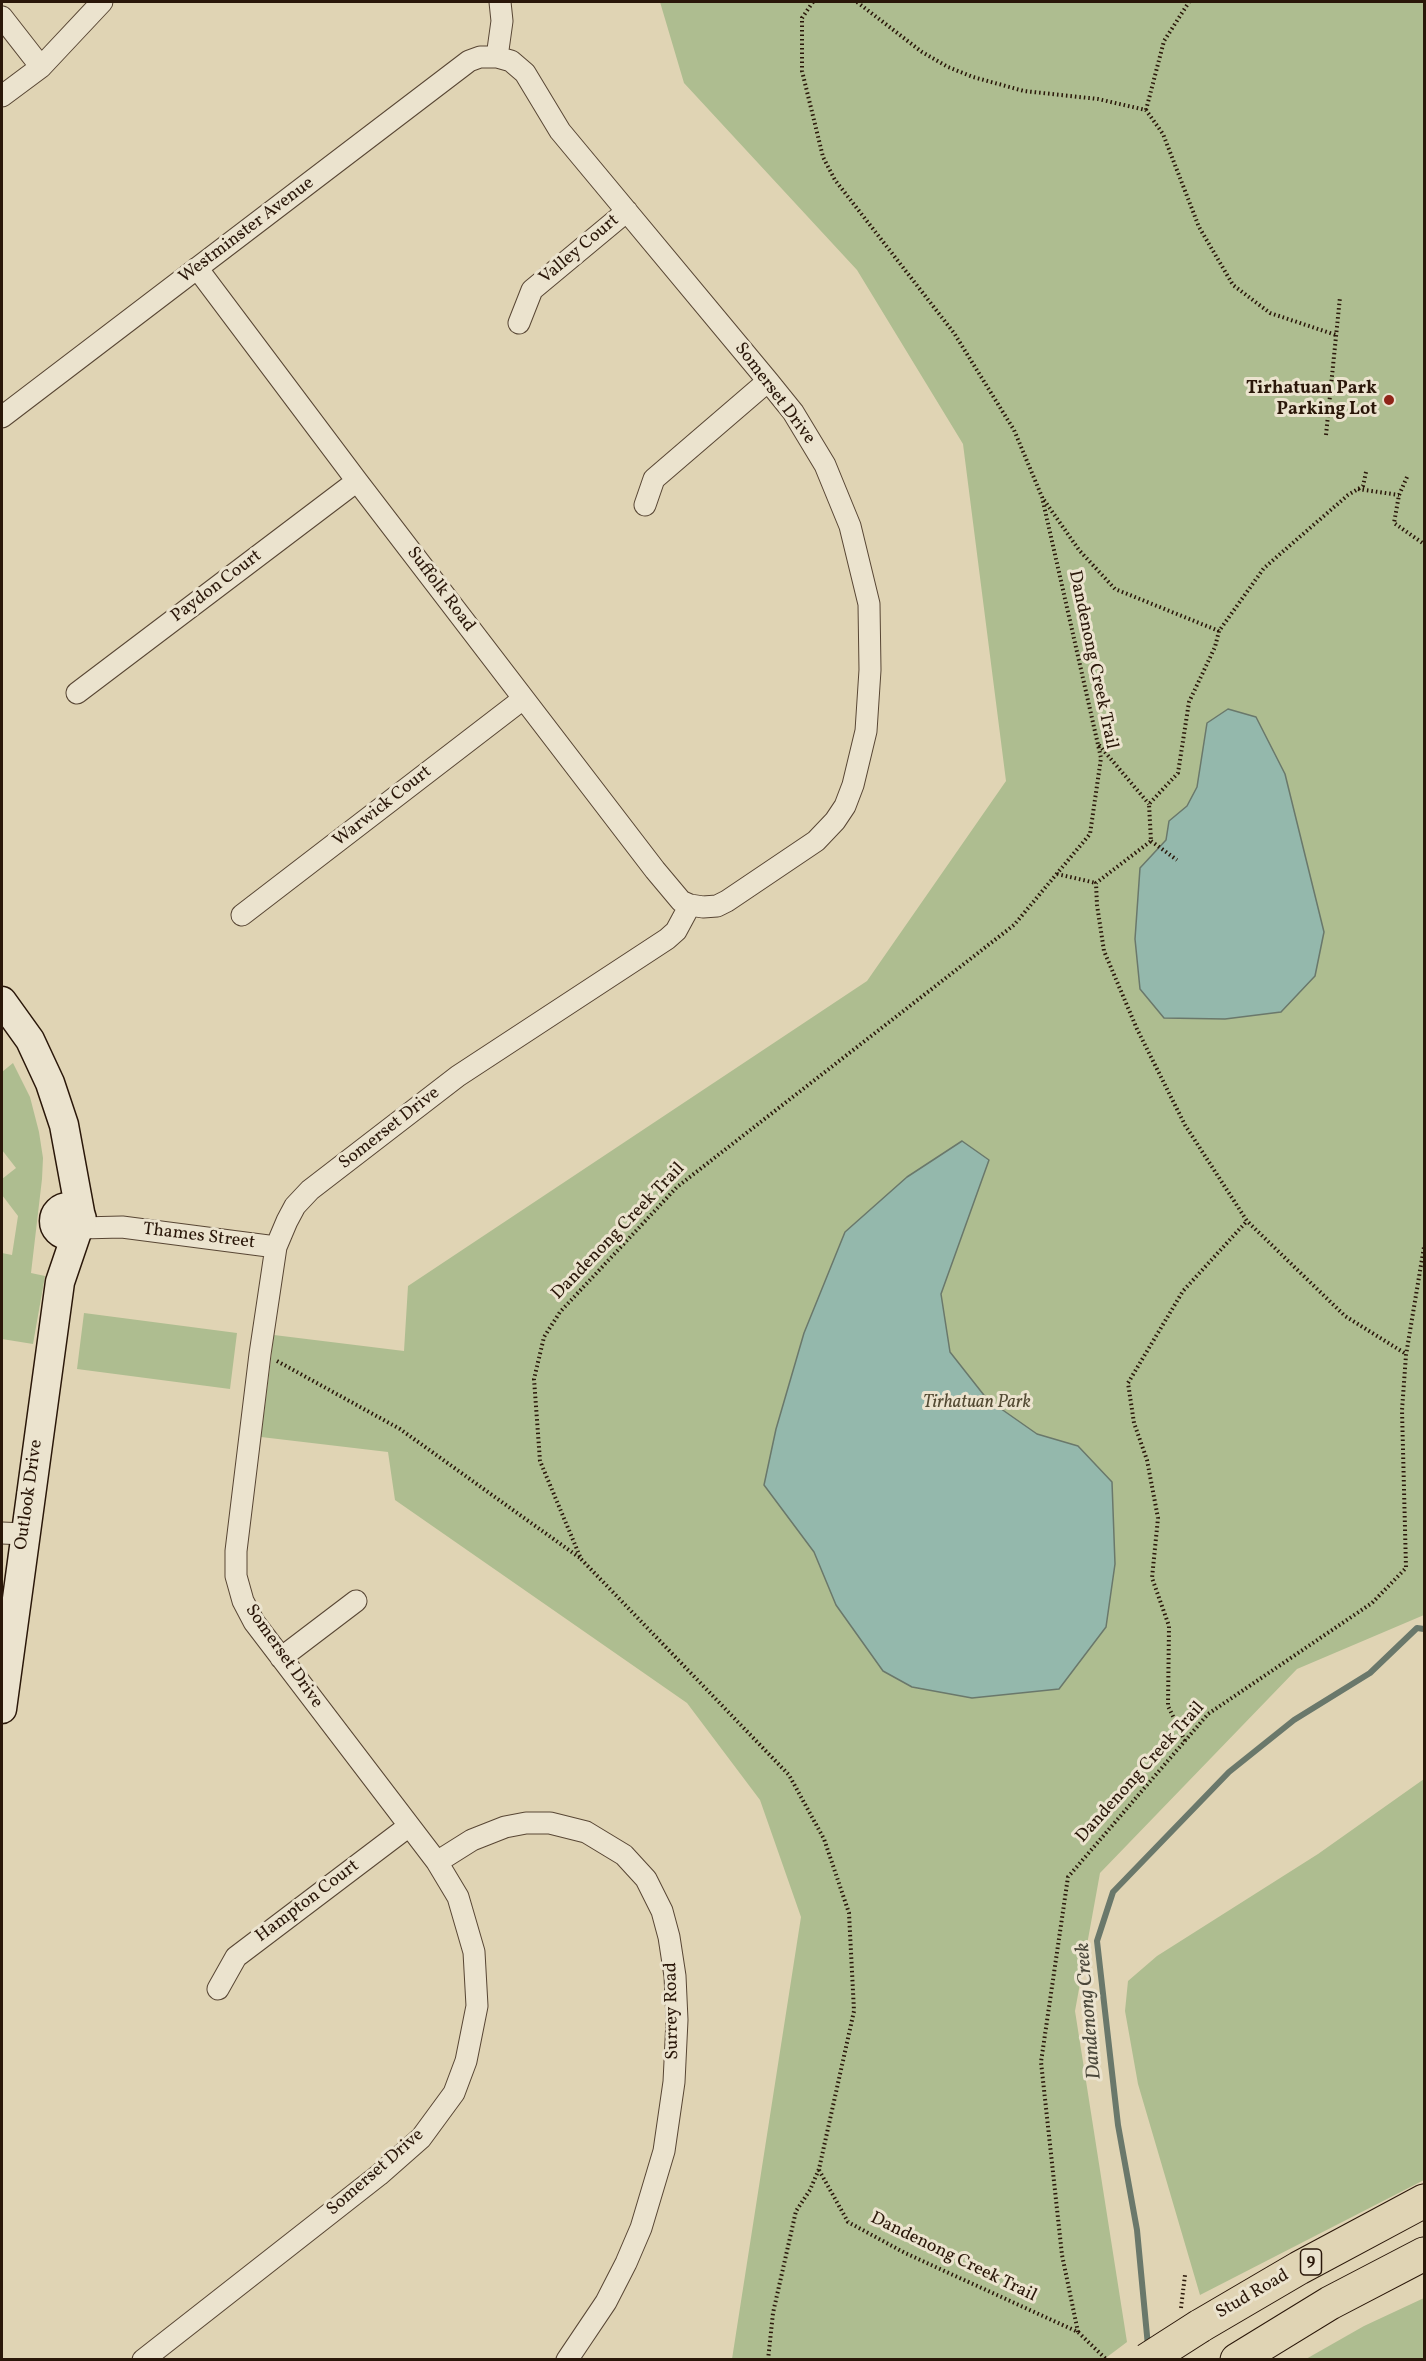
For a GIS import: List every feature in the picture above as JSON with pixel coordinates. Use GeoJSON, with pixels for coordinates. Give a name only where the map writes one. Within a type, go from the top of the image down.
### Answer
{"type":"FeatureCollection","features":[{"type":"Feature","properties":{"kind":"highway","name":"Stud Road"},"geometry":{"type":"LineString","coordinates":[[1147,2360],[1299,2268],[1425,2201]]}},
{"type":"Feature","properties":{"kind":"highway"},"geometry":{"type":"LineString","coordinates":[[1237,2360],[1330,2303],[1425,2254]]}},
{"type":"Feature","properties":{"kind":"street"},"geometry":{"type":"LineString","coordinates":[[2,96],[40,67],[102,2]]}},
{"type":"Feature","properties":{"kind":"street"},"geometry":{"type":"LineString","coordinates":[[497,57],[502,21],[500,2]]}},
{"type":"Feature","properties":{"kind":"street"},"geometry":{"type":"LineString","coordinates":[[2,17],[40,67]]}},
{"type":"Feature","properties":{"kind":"street","name":"Westminster Avenue"},"geometry":{"type":"LineString","coordinates":[[2,417],[469,61],[480,57],[497,57]]}},
{"type":"Feature","properties":{"kind":"street","name":"Somerset Drive"},"geometry":{"type":"LineString","coordinates":[[143,2360],[421,2138],[454,2093],[466,2061],[477,2006],[474,1952],[458,1897],[437,1862],[250,1615],[236,1576],[236,1551],[260,1354],[276,1247],[291,1213],[310,1190],[458,1076],[667,939],[676,931],[690,905],[717,906],[727,901],[816,841],[835,821],[845,806],[854,785],[866,731],[871,652],[869,604],[850,526],[825,465],[793,412],[560,131],[525,73],[511,61],[497,57]]}},
{"type":"Feature","properties":{"kind":"street","name":"Valley Court"},"geometry":{"type":"LineString","coordinates":[[519,323],[532,290],[627,211]]}},
{"type":"Feature","properties":{"kind":"street","name":"Suffolk Road"},"geometry":{"type":"LineString","coordinates":[[198,268],[357,481],[655,870],[681,901],[690,905]]}},
{"type":"Feature","properties":{"kind":"street"},"geometry":{"type":"LineString","coordinates":[[645,505],[654,480],[768,381]]}},
{"type":"Feature","properties":{"kind":"street","name":"Paydon Court"},"geometry":{"type":"LineString","coordinates":[[77,693],[357,481]]}},
{"type":"Feature","properties":{"kind":"street","name":"Warwick Court"},"geometry":{"type":"LineString","coordinates":[[242,915],[523,699]]}},
{"type":"Feature","properties":{"kind":"street","name":"Outlook Drive"},"geometry":{"type":"LineString","coordinates":[[2,1001],[30,1040],[50,1083],[64,1125],[70,1161],[73,1221],[13,1533],[2,1709]]}},
{"type":"Feature","properties":{"kind":"street","name":"Thames Street"},"geometry":{"type":"LineString","coordinates":[[73,1221],[276,1247]]}},
{"type":"Feature","properties":{"kind":"street"},"geometry":{"type":"LineString","coordinates":[[281,1658],[356,1601]]}},
{"type":"Feature","properties":{"kind":"street","name":"Surrey Road"},"geometry":{"type":"LineString","coordinates":[[437,1862],[472,1840],[505,1827],[526,1823],[550,1823],[586,1832],[624,1855],[646,1879],[662,1911],[669,1937],[675,1976],[677,2020],[674,2082],[664,2151],[641,2228],[626,2263],[606,2302],[567,2360]]}},
{"type":"Feature","properties":{"kind":"street","name":"Hampton Court"},"geometry":{"type":"LineString","coordinates":[[218,1989],[236,1957],[409,1826]]}},
{"type":"Feature","properties":{"kind":"path","name":"Dandenong Creek Trail"},"geometry":{"type":"LineString","coordinates":[[813,2],[802,18],[802,70],[823,157],[835,180],[954,333],[1014,430],[1042,497],[1101,758],[1090,834],[1014,925],[677,1187],[560,1312],[544,1337],[534,1379],[540,1461],[581,1559],[789,1775],[824,1839],[849,1913],[854,2011],[819,2169],[848,2222],[905,2253],[1078,2332],[1107,2360]]}},
{"type":"Feature","properties":{"kind":"path"},"geometry":{"type":"LineString","coordinates":[[857,2],[922,52],[948,67],[973,77],[1024,91],[1098,99],[1146,110],[1163,134],[1199,227],[1233,285],[1270,313],[1336,335]]}},
{"type":"Feature","properties":{"kind":"path"},"geometry":{"type":"LineString","coordinates":[[1146,110],[1164,41],[1189,2]]}},
{"type":"Feature","properties":{"kind":"path"},"geometry":{"type":"LineString","coordinates":[[1326,435],[1340,297]]}},
{"type":"Feature","properties":{"kind":"path"},"geometry":{"type":"LineString","coordinates":[[1149,804],[1178,773],[1190,702],[1215,646],[1219,631],[1264,568],[1348,495],[1363,486],[1366,472]]}},
{"type":"Feature","properties":{"kind":"path"},"geometry":{"type":"LineString","coordinates":[[1407,477],[1399,495],[1394,523],[1425,544]]}},
{"type":"Feature","properties":{"kind":"path"},"geometry":{"type":"LineString","coordinates":[[1357,489],[1399,495]]}},
{"type":"Feature","properties":{"kind":"path"},"geometry":{"type":"LineString","coordinates":[[1042,497],[1078,550],[1115,589],[1219,631]]}},
{"type":"Feature","properties":{"kind":"path"},"geometry":{"type":"LineString","coordinates":[[1097,742],[1149,804],[1151,841]]}},
{"type":"Feature","properties":{"kind":"path"},"geometry":{"type":"LineString","coordinates":[[1151,841],[1177,860]]}},
{"type":"Feature","properties":{"kind":"path"},"geometry":{"type":"LineString","coordinates":[[1096,883],[1151,841]]}},
{"type":"Feature","properties":{"kind":"path"},"geometry":{"type":"LineString","coordinates":[[1057,874],[1096,883]]}},
{"type":"Feature","properties":{"kind":"path"},"geometry":{"type":"LineString","coordinates":[[1096,883],[1104,951],[1137,1029],[1185,1125],[1247,1221],[1345,1316],[1406,1354]]}},
{"type":"Feature","properties":{"kind":"path"},"geometry":{"type":"LineString","coordinates":[[1185,1741],[1168,1706],[1169,1626],[1152,1578],[1158,1518],[1147,1460],[1134,1424],[1128,1383],[1183,1291],[1247,1221]]}},
{"type":"Feature","properties":{"kind":"path","name":"Dandenong Creek Trail"},"geometry":{"type":"LineString","coordinates":[[1078,2332],[1062,2255],[1041,2062],[1068,1877],[1208,1714],[1372,1603],[1406,1568],[1401,1410],[1406,1354],[1425,1247]]}},
{"type":"Feature","properties":{"kind":"path"},"geometry":{"type":"LineString","coordinates":[[260,1354],[272,1358],[400,1429],[581,1559]]}},
{"type":"Feature","properties":{"kind":"path"},"geometry":{"type":"LineString","coordinates":[[768,2360],[774,2313],[796,2211],[810,2190],[819,2169]]}},
{"type":"Feature","properties":{"kind":"green space","name":"Tirhatuan Park"},"geometry":{"type":"Polygon","coordinates":[[[660,2],[1424,2],[1424,1615],[1297,1669],[1100,1873],[1075,2011],[1127,2342],[1103,2360],[732,2359],[801,1917],[760,1800],[687,1703],[395,1500],[388,1452],[261,1437],[274,1335],[404,1351],[408,1286],[867,981],[1006,781],[963,444],[857,270],[684,83],[660,2]]]}},
{"type":"Feature","properties":{"kind":"green space"},"geometry":{"type":"Polygon","coordinates":[[[13,1063],[30,1097],[43,1158],[31,1273],[45,1276],[33,1344],[2,1339],[2,1253],[12,1255],[18,1216],[2,1195],[2,1179],[16,1168],[2,1150],[2,1072],[13,1063]]]}},
{"type":"Feature","properties":{"kind":"green space"},"geometry":{"type":"Polygon","coordinates":[[[84,1313],[237,1333],[230,1389],[77,1369],[84,1313]]]}},
{"type":"Feature","properties":{"kind":"green space"},"geometry":{"type":"Polygon","coordinates":[[[1424,1779],[1424,2180],[1200,2295],[1138,2084],[1125,2011],[1128,1981],[1157,1956],[1318,1854],[1424,1779]]]}},
{"type":"Feature","properties":{"kind":"green space"},"geometry":{"type":"Polygon","coordinates":[[[1424,2298],[1424,2359],[1306,2359],[1364,2326],[1424,2298]]]}},
{"type":"Feature","properties":{"kind":"water"},"geometry":{"type":"Polygon","coordinates":[[[1228,709],[1256,717],[1285,774],[1324,932],[1315,976],[1281,1012],[1225,1019],[1164,1018],[1140,989],[1135,939],[1140,868],[1166,840],[1169,821],[1187,806],[1197,787],[1207,723],[1228,709]]]}},
{"type":"Feature","properties":{"kind":"water"},"geometry":{"type":"Polygon","coordinates":[[[962,1141],[989,1160],[941,1294],[950,1352],[987,1399],[1037,1434],[1078,1446],[1112,1482],[1115,1564],[1106,1627],[1059,1689],[972,1698],[912,1687],[883,1671],[836,1605],[814,1552],[764,1485],[776,1429],[804,1333],[845,1232],[907,1177],[962,1141]]]}},
{"type":"Feature","properties":{"kind":"waterway","name":"Dandenong Creek"},"geometry":{"type":"LineString","coordinates":[[1148,2346],[1137,2230],[1118,2125],[1097,1941],[1113,1892],[1229,1772],[1294,1720],[1370,1673],[1417,1628],[1424,1629]]}},
{"type":"Feature","properties":{"kind":"place","name":"Tirhatuan Park Parking Lot"},"geometry":{"type":"Point","coordinates":[1389,400]}}]}
